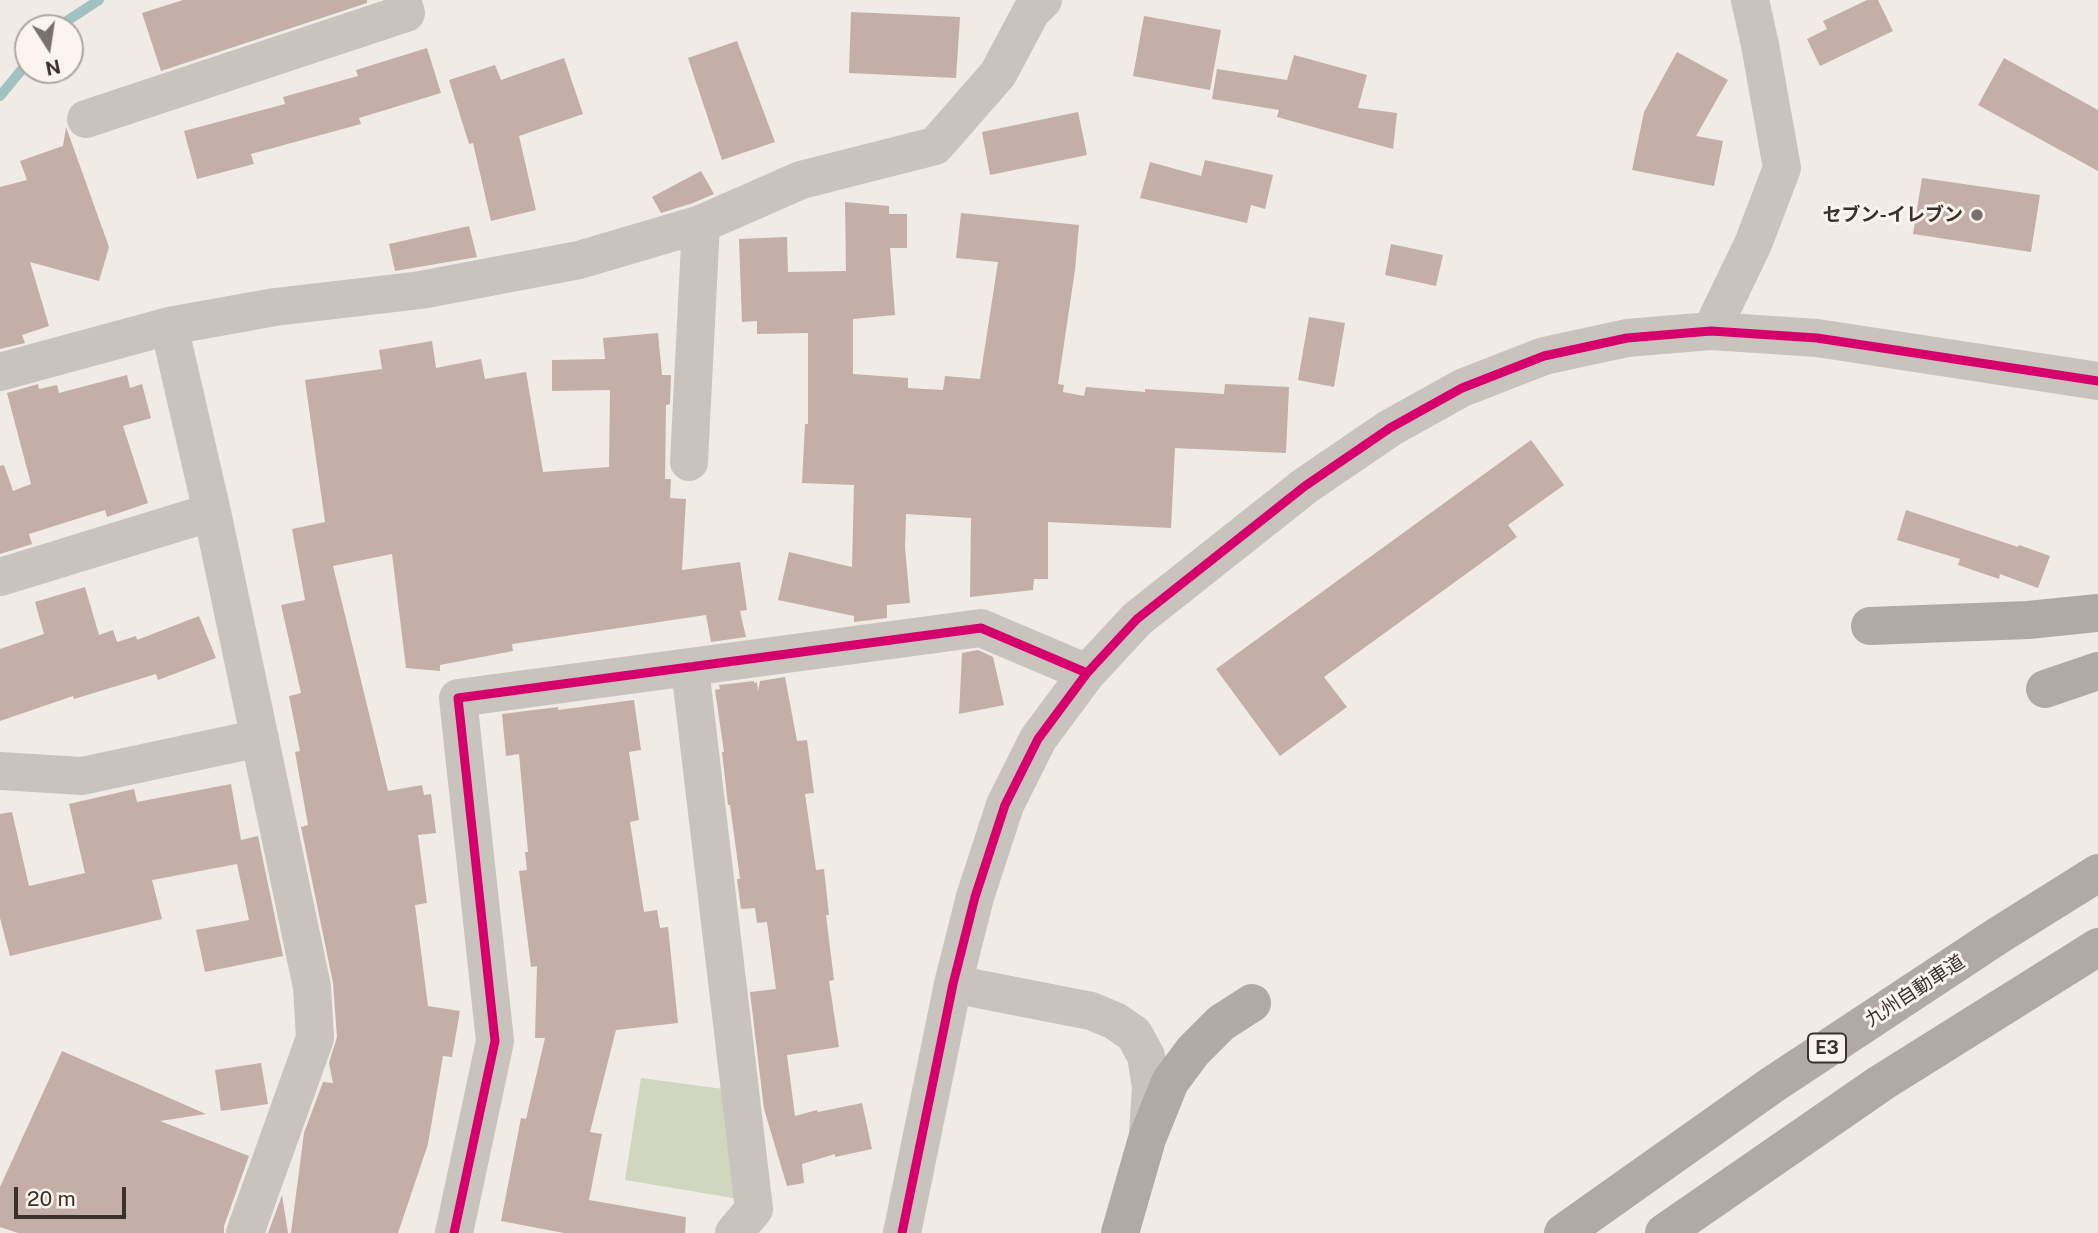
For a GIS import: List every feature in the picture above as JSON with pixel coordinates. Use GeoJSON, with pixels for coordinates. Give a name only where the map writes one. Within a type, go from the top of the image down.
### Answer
{"type":"FeatureCollection","features":[{"type":"Feature","properties":{"kind":"highway"},"geometry":{"type":"LineString","coordinates":[[1870,626],[2098,615]]}},
{"type":"Feature","properties":{"kind":"highway"},"geometry":{"type":"LineString","coordinates":[[2045,689],[2098,671]]}},
{"type":"Feature","properties":{"kind":"highway","name":"九州自動車道"},"geometry":{"type":"LineString","coordinates":[[1563,1233],[1772,1085],[2098,873]]}},
{"type":"Feature","properties":{"kind":"highway"},"geometry":{"type":"LineString","coordinates":[[1664,1233],[1881,1083],[2098,947]]}},
{"type":"Feature","properties":{"kind":"highway"},"geometry":{"type":"LineString","coordinates":[[1120,1233],[1147,1139],[1170,1082],[1193,1051],[1221,1023],[1252,1003]]}},
{"type":"Feature","properties":{"kind":"street"},"geometry":{"type":"LineString","coordinates":[[86,119],[406,13],[402,0]]}},
{"type":"Feature","properties":{"kind":"street"},"geometry":{"type":"LineString","coordinates":[[0,372],[169,326],[275,307],[421,290],[579,260],[701,224],[802,180],[935,146],[998,74],[1031,12],[1043,0]]}},
{"type":"Feature","properties":{"kind":"street"},"geometry":{"type":"LineString","coordinates":[[1710,331],[1753,244],[1782,168],[1750,0]]}},
{"type":"Feature","properties":{"kind":"street"},"geometry":{"type":"LineString","coordinates":[[689,462],[701,224]]}},
{"type":"Feature","properties":{"kind":"street"},"geometry":{"type":"LineString","coordinates":[[169,326],[212,512],[312,987],[315,1038],[245,1233]]}},
{"type":"Feature","properties":{"kind":"street"},"geometry":{"type":"LineString","coordinates":[[902,1233],[953,984],[975,897],[1005,805],[1038,738],[1087,673],[1136,619],[1305,486],[1390,428],[1462,388],[1544,356],[1627,338],[1710,331],[1817,338],[2098,381]]}},
{"type":"Feature","properties":{"kind":"street"},"geometry":{"type":"LineString","coordinates":[[0,578],[212,512]]}},
{"type":"Feature","properties":{"kind":"street"},"geometry":{"type":"LineString","coordinates":[[454,1233],[495,1041],[458,698],[981,628],[1087,673]]}},
{"type":"Feature","properties":{"kind":"street"},"geometry":{"type":"LineString","coordinates":[[690,667],[754,1209],[734,1233]]}},
{"type":"Feature","properties":{"kind":"street"},"geometry":{"type":"LineString","coordinates":[[0,771],[82,776],[260,738]]}},
{"type":"Feature","properties":{"kind":"street"},"geometry":{"type":"LineString","coordinates":[[953,984],[1091,1012],[1115,1021],[1134,1034],[1146,1056],[1151,1087],[1147,1139]]}},
{"type":"Feature","properties":{"kind":"green space"},"geometry":{"type":"Polygon","coordinates":[[[641,1078],[753,1093],[757,1202],[625,1180],[641,1078]]]}},
{"type":"Feature","properties":{"kind":"building"},"geometry":{"type":"Polygon","coordinates":[[[183,0],[367,0],[367,3],[161,71],[142,13],[183,0]]]}},
{"type":"Feature","properties":{"kind":"building"},"geometry":{"type":"Polygon","coordinates":[[[1867,0],[1878,0],[1893,31],[1820,66],[1807,39],[1827,29],[1823,21],[1867,0]]]}},
{"type":"Feature","properties":{"kind":"building"},"geometry":{"type":"Polygon","coordinates":[[[851,12],[960,17],[956,78],[849,73],[851,12]]]}},
{"type":"Feature","properties":{"kind":"building"},"geometry":{"type":"Polygon","coordinates":[[[1144,16],[1221,30],[1210,90],[1133,76],[1144,16]]]}},
{"type":"Feature","properties":{"kind":"building"},"geometry":{"type":"Polygon","coordinates":[[[737,41],[775,142],[722,160],[688,58],[737,41]]]}},
{"type":"Feature","properties":{"kind":"building"},"geometry":{"type":"Polygon","coordinates":[[[427,48],[441,93],[359,118],[361,124],[251,154],[254,164],[197,179],[184,131],[285,104],[283,97],[358,76],[356,70],[427,48]]]}},
{"type":"Feature","properties":{"kind":"building"},"geometry":{"type":"Polygon","coordinates":[[[1677,52],[1728,80],[1696,136],[1723,141],[1714,186],[1632,170],[1644,112],[1677,52]]]}},
{"type":"Feature","properties":{"kind":"building"},"geometry":{"type":"Polygon","coordinates":[[[1294,55],[1367,75],[1358,108],[1397,113],[1393,149],[1277,117],[1279,110],[1212,99],[1217,69],[1287,80],[1294,55]]]}},
{"type":"Feature","properties":{"kind":"building"},"geometry":{"type":"Polygon","coordinates":[[[564,58],[583,114],[519,136],[536,210],[491,221],[473,143],[469,144],[449,80],[495,65],[501,80],[564,58]]]}},
{"type":"Feature","properties":{"kind":"building"},"geometry":{"type":"Polygon","coordinates":[[[2004,58],[2098,110],[2098,171],[1978,105],[2004,58]]]}},
{"type":"Feature","properties":{"kind":"building"},"geometry":{"type":"Polygon","coordinates":[[[1078,112],[1087,155],[990,175],[982,132],[1078,112]]]}},
{"type":"Feature","properties":{"kind":"building"},"geometry":{"type":"Polygon","coordinates":[[[66,127],[109,247],[99,281],[30,262],[49,326],[22,335],[25,343],[0,349],[0,187],[27,180],[20,161],[63,146],[66,127]]]}},
{"type":"Feature","properties":{"kind":"building"},"geometry":{"type":"Polygon","coordinates":[[[1205,160],[1273,175],[1265,209],[1251,205],[1247,223],[1140,198],[1150,162],[1201,176],[1205,160]]]}},
{"type":"Feature","properties":{"kind":"building"},"geometry":{"type":"Polygon","coordinates":[[[701,171],[714,194],[661,213],[652,197],[701,171]]]}},
{"type":"Feature","properties":{"kind":"building","name":"セブン-イレブン"},"geometry":{"type":"Polygon","coordinates":[[[1922,178],[2040,195],[2031,252],[1913,234],[1922,178]]]}},
{"type":"Feature","properties":{"kind":"building"},"geometry":{"type":"Polygon","coordinates":[[[845,202],[889,206],[889,214],[907,214],[907,248],[890,248],[895,315],[853,319],[853,374],[908,378],[908,388],[943,390],[945,376],[980,379],[998,262],[956,258],[961,213],[1079,225],[1058,384],[1064,385],[1063,392],[1084,396],[1086,387],[1224,394],[1225,384],[1289,387],[1286,453],[1175,448],[1171,528],[1048,522],[1048,579],[1034,579],[1033,590],[970,597],[971,518],[906,514],[905,547],[910,603],[887,605],[887,618],[854,622],[854,616],[778,600],[789,552],[852,567],[854,485],[802,483],[805,424],[808,424],[808,333],[757,334],[757,321],[742,322],[739,239],[787,237],[788,272],[846,271],[845,202]]]}},
{"type":"Feature","properties":{"kind":"building"},"geometry":{"type":"Polygon","coordinates":[[[469,226],[477,257],[395,271],[389,244],[469,226]]]}},
{"type":"Feature","properties":{"kind":"building"},"geometry":{"type":"Polygon","coordinates":[[[1391,244],[1443,255],[1436,286],[1385,275],[1391,244]]]}},
{"type":"Feature","properties":{"kind":"building"},"geometry":{"type":"Polygon","coordinates":[[[1309,317],[1345,323],[1334,387],[1298,380],[1309,317]]]}},
{"type":"Feature","properties":{"kind":"building"},"geometry":{"type":"Polygon","coordinates":[[[658,333],[662,375],[671,375],[670,404],[666,405],[665,479],[671,479],[670,498],[686,499],[682,570],[740,562],[747,610],[740,611],[746,637],[711,642],[706,615],[512,644],[513,651],[440,665],[440,671],[406,668],[392,554],[333,566],[388,791],[422,785],[424,795],[431,794],[436,833],[418,835],[427,903],[415,905],[428,1006],[460,1011],[452,1057],[443,1056],[428,1144],[398,1233],[291,1233],[304,1133],[323,1082],[333,1083],[329,1063],[337,1037],[333,983],[301,827],[308,825],[295,752],[300,751],[289,696],[301,693],[281,605],[305,600],[292,529],[325,522],[305,380],[382,369],[379,350],[432,341],[436,368],[481,359],[485,379],[526,372],[543,472],[609,467],[610,390],[552,391],[552,360],[605,359],[603,338],[658,333]]]}},
{"type":"Feature","properties":{"kind":"building"},"geometry":{"type":"Polygon","coordinates":[[[127,375],[130,388],[142,384],[151,418],[123,426],[148,503],[107,517],[105,510],[29,534],[32,544],[0,554],[0,466],[4,465],[13,491],[31,484],[7,393],[38,384],[39,389],[57,385],[59,393],[127,375]]]}},
{"type":"Feature","properties":{"kind":"building"},"geometry":{"type":"Polygon","coordinates":[[[1531,440],[1564,485],[1508,525],[1517,537],[1324,677],[1347,707],[1280,756],[1216,669],[1531,440]]]}},
{"type":"Feature","properties":{"kind":"building"},"geometry":{"type":"Polygon","coordinates":[[[1906,510],[2050,556],[2038,588],[2000,574],[1999,579],[1958,565],[1960,559],[1897,540],[1906,510]]]}},
{"type":"Feature","properties":{"kind":"building"},"geometry":{"type":"Polygon","coordinates":[[[85,587],[99,635],[113,630],[117,642],[136,636],[137,640],[199,616],[216,658],[158,680],[156,674],[74,699],[73,696],[0,721],[0,649],[44,634],[35,602],[85,587]]]}},
{"type":"Feature","properties":{"kind":"building"},"geometry":{"type":"Polygon","coordinates":[[[978,650],[993,657],[1004,705],[959,714],[962,653],[978,650]]]}},
{"type":"Feature","properties":{"kind":"building"},"geometry":{"type":"Polygon","coordinates":[[[785,677],[797,741],[807,740],[814,793],[805,794],[816,870],[824,869],[829,915],[826,915],[834,980],[829,981],[839,1047],[787,1055],[795,1116],[862,1103],[872,1149],[835,1157],[835,1154],[802,1164],[804,1183],[787,1186],[764,1109],[750,992],[776,989],[767,922],[757,923],[755,908],[741,909],[737,879],[740,879],[728,805],[715,690],[720,689],[719,685],[754,681],[757,682],[758,691],[760,681],[785,677]]]}},
{"type":"Feature","properties":{"kind":"building"},"geometry":{"type":"Polygon","coordinates":[[[634,700],[641,750],[629,752],[639,820],[630,822],[644,912],[657,910],[660,928],[668,927],[678,1023],[616,1030],[590,1132],[602,1134],[589,1200],[686,1217],[685,1233],[564,1233],[501,1221],[521,1118],[526,1119],[545,1038],[535,1038],[537,966],[531,967],[519,871],[527,870],[525,852],[528,852],[519,754],[506,756],[502,714],[634,700]]]}},
{"type":"Feature","properties":{"kind":"building"},"geometry":{"type":"Polygon","coordinates":[[[231,784],[241,840],[258,836],[283,956],[205,972],[196,930],[249,920],[237,864],[152,880],[162,919],[10,956],[0,918],[0,814],[12,812],[29,886],[85,873],[69,804],[134,789],[137,802],[231,784]]]}},
{"type":"Feature","properties":{"kind":"building"},"geometry":{"type":"Polygon","coordinates":[[[62,1051],[206,1114],[160,1121],[249,1156],[224,1226],[224,1233],[18,1233],[0,1227],[0,1187],[62,1051]]]}},
{"type":"Feature","properties":{"kind":"building"},"geometry":{"type":"Polygon","coordinates":[[[261,1063],[268,1104],[221,1111],[215,1070],[261,1063]]]}},
{"type":"Feature","properties":{"kind":"building"},"geometry":{"type":"Polygon","coordinates":[[[282,1195],[288,1233],[268,1233],[282,1195]]]}},
{"type":"Feature","properties":{"kind":"waterway"},"geometry":{"type":"LineString","coordinates":[[78,14],[99,0]]}},
{"type":"Feature","properties":{"kind":"waterway"},"geometry":{"type":"LineString","coordinates":[[0,96],[14,79]]}},
{"type":"Feature","properties":{"kind":"cycle path"},"geometry":{"type":"LineString","coordinates":[[902,1233],[953,984],[975,897],[1005,805],[1038,739],[1087,673],[1137,619],[1305,486],[1390,428],[1462,388],[1544,356],[1627,338],[1711,331],[1817,338],[2098,381]]}},
{"type":"Feature","properties":{"kind":"cycle path"},"geometry":{"type":"LineString","coordinates":[[454,1233],[495,1041],[458,698],[981,628],[1087,673]]}},
{"type":"Feature","properties":{"kind":"place","name":"セブン-イレブン"},"geometry":{"type":"Point","coordinates":[1977,215]}}]}
